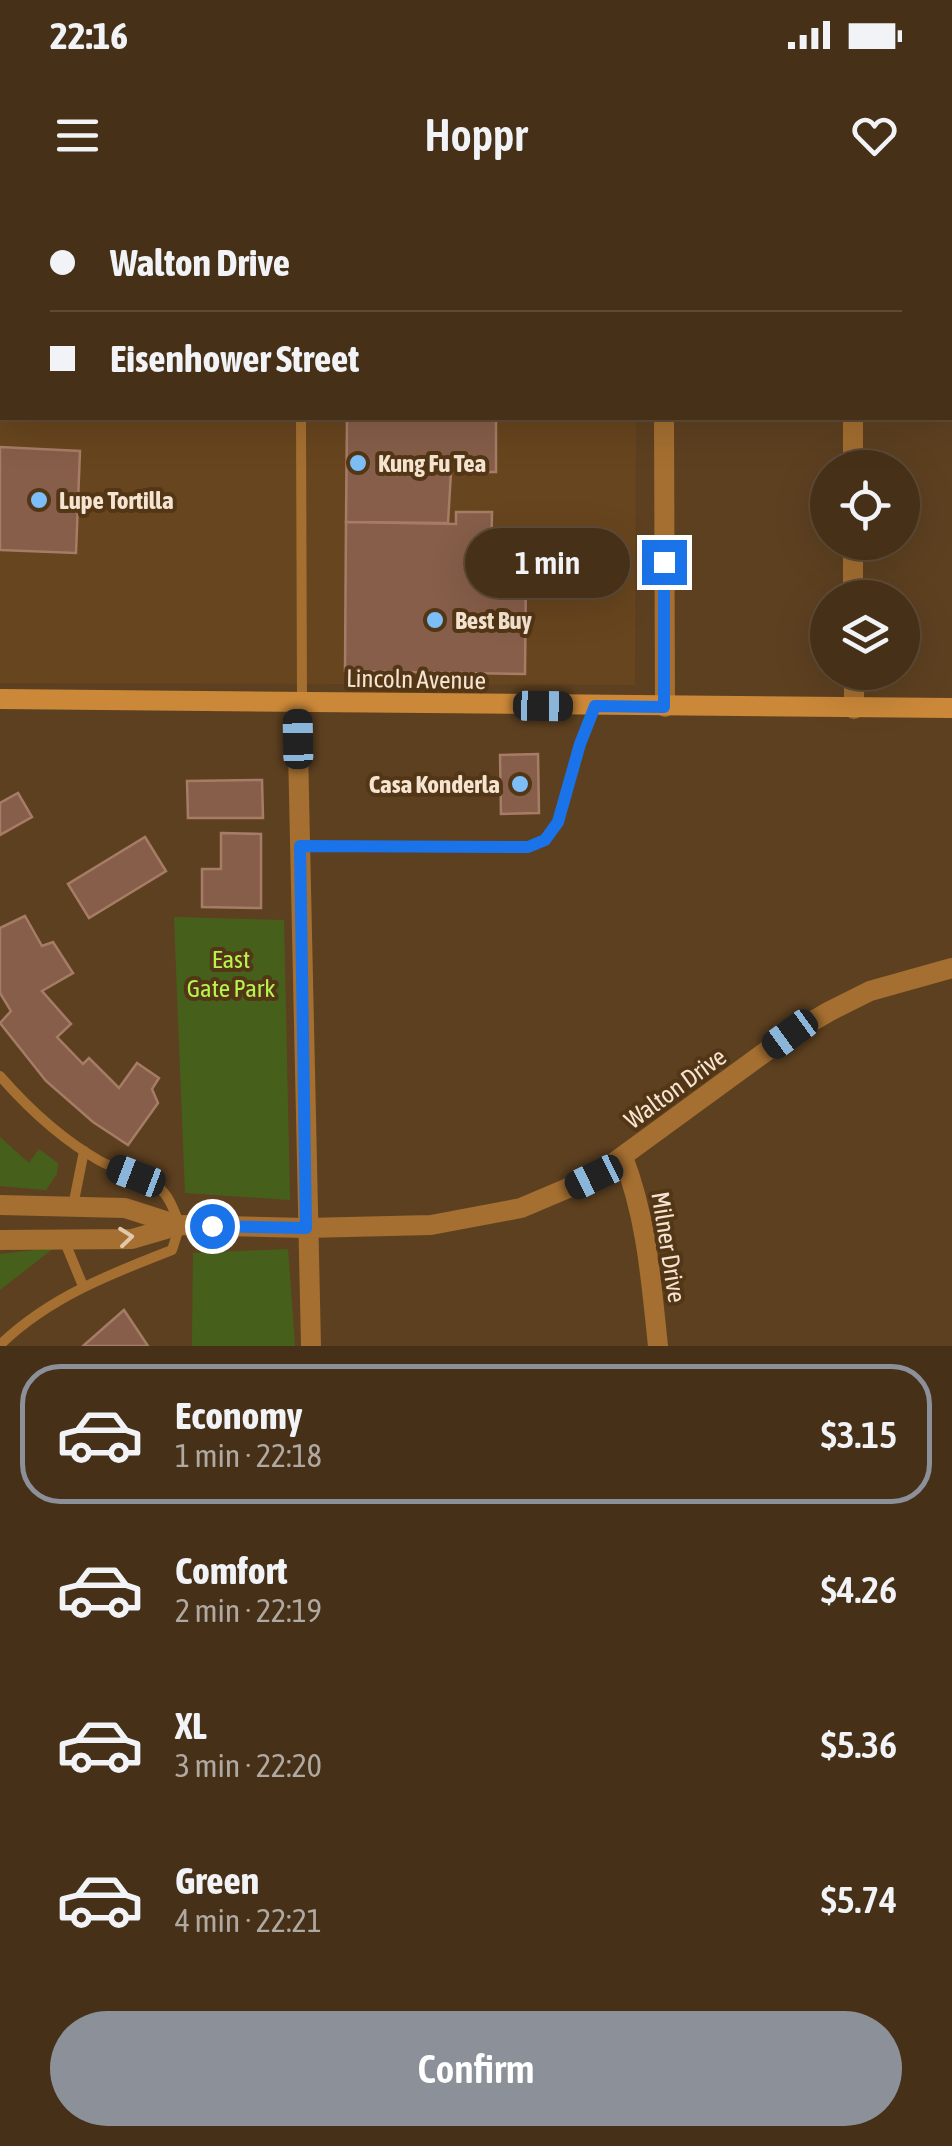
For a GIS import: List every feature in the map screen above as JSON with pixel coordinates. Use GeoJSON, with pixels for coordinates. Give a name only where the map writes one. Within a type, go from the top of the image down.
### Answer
{"type":"FeatureCollection","features":[{"type":"Feature","properties":{"kind":"street"},"geometry":{"type":"LineString","coordinates":[[664,420],[664,707]]}},
{"type":"Feature","properties":{"kind":"street"},"geometry":{"type":"LineString","coordinates":[[853,420],[853,450]]}},
{"type":"Feature","properties":{"kind":"street"},"geometry":{"type":"LineString","coordinates":[[854,690],[854,709]]}},
{"type":"Feature","properties":{"kind":"street","name":"Lincoln Avenue"},"geometry":{"type":"LineString","coordinates":[[0,699],[952,708]]}},
{"type":"Feature","properties":{"kind":"street"},"geometry":{"type":"LineString","coordinates":[[299,703],[311,1346]]}},
{"type":"Feature","properties":{"kind":"street","name":"Walton Drive"},"geometry":{"type":"LineString","coordinates":[[0,1240],[132,1239],[180,1226],[432,1225],[521,1208],[594,1177],[817,1018],[870,991],[952,968]]}},
{"type":"Feature","properties":{"kind":"street","name":"Milner Drive"},"geometry":{"type":"LineString","coordinates":[[623,1158],[637,1194],[647,1240],[658,1346]]}},
{"type":"Feature","properties":{"kind":"street","name":"Walton Drive"},"geometry":{"type":"LineString","coordinates":[[0,1205],[125,1208],[180,1226]]}},
{"type":"Feature","properties":{"kind":"lane"},"geometry":{"type":"LineString","coordinates":[[299,703],[301,420]]}},
{"type":"Feature","properties":{"kind":"lane"},"geometry":{"type":"LineString","coordinates":[[300,846],[528,847],[545,840],[558,822],[595,706]]}},
{"type":"Feature","properties":{"kind":"lane"},"geometry":{"type":"LineString","coordinates":[[0,1076],[44,1120],[84,1151],[154,1183],[168,1196],[180,1226],[172,1250],[83,1286],[31,1319],[0,1345]]}},
{"type":"Feature","properties":{"kind":"lane"},"geometry":{"type":"LineString","coordinates":[[72,1206],[84,1151]]}},
{"type":"Feature","properties":{"kind":"lane"},"geometry":{"type":"LineString","coordinates":[[64,1240],[83,1286]]}},
{"type":"Feature","properties":{"kind":"shaded area"},"geometry":{"type":"Polygon","coordinates":[[[0,420],[636,420],[635,685],[0,683],[0,420]]]}},
{"type":"Feature","properties":{"kind":"green space","name":"East Gate Park"},"geometry":{"type":"Polygon","coordinates":[[[174,917],[284,920],[290,1200],[185,1193],[174,917]]]}},
{"type":"Feature","properties":{"kind":"green space"},"geometry":{"type":"Polygon","coordinates":[[[0,1137],[29,1163],[39,1149],[58,1163],[57,1174],[46,1190],[0,1186],[0,1137]]]}},
{"type":"Feature","properties":{"kind":"green space"},"geometry":{"type":"Polygon","coordinates":[[[54,1248],[0,1290],[0,1254],[54,1248]]]}},
{"type":"Feature","properties":{"kind":"green space"},"geometry":{"type":"Polygon","coordinates":[[[288,1249],[295,1346],[192,1346],[193,1253],[288,1249]]]}},
{"type":"Feature","properties":{"kind":"building"},"geometry":{"type":"Polygon","coordinates":[[[347,420],[496,420],[496,472],[451,472],[448,523],[346,522],[347,420]]]}},
{"type":"Feature","properties":{"kind":"building","name":"Lupe Tortilla"},"geometry":{"type":"Polygon","coordinates":[[[0,447],[80,451],[76,553],[0,550],[0,447]]]}},
{"type":"Feature","properties":{"kind":"building","name":"Best Buy"},"geometry":{"type":"Polygon","coordinates":[[[456,512],[492,512],[491,568],[526,569],[525,674],[345,671],[346,522],[456,524],[456,512]]]}},
{"type":"Feature","properties":{"kind":"building","name":"Casa Konderla"},"geometry":{"type":"Polygon","coordinates":[[[538,754],[539,813],[501,814],[500,755],[538,754]]]}},
{"type":"Feature","properties":{"kind":"building"},"geometry":{"type":"Polygon","coordinates":[[[262,780],[263,818],[188,818],[187,781],[262,780]]]}},
{"type":"Feature","properties":{"kind":"building"},"geometry":{"type":"Polygon","coordinates":[[[18,793],[32,817],[0,835],[0,803],[18,793]]]}},
{"type":"Feature","properties":{"kind":"building"},"geometry":{"type":"Polygon","coordinates":[[[221,833],[261,834],[261,908],[202,907],[202,869],[221,869],[221,833]]]}},
{"type":"Feature","properties":{"kind":"building"},"geometry":{"type":"Polygon","coordinates":[[[145,837],[166,871],[89,918],[68,884],[145,837]]]}},
{"type":"Feature","properties":{"kind":"building"},"geometry":{"type":"Polygon","coordinates":[[[25,916],[42,946],[53,942],[73,973],[42,991],[71,1024],[57,1037],[83,1064],[89,1058],[119,1088],[137,1063],[159,1078],[152,1089],[158,1103],[128,1145],[93,1122],[46,1081],[0,1023],[11,1011],[0,993],[0,928],[25,916]]]}},
{"type":"Feature","properties":{"kind":"building"},"geometry":{"type":"Polygon","coordinates":[[[124,1310],[148,1346],[83,1346],[124,1310]]]}},
{"type":"Feature","properties":{"kind":"place","name":"Kung Fu Tea"},"geometry":{"type":"Point","coordinates":[358,463]}},
{"type":"Feature","properties":{"kind":"place","name":"Lupe Tortilla"},"geometry":{"type":"Point","coordinates":[39,500]}},
{"type":"Feature","properties":{"kind":"place","name":"Best Buy"},"geometry":{"type":"Point","coordinates":[435,620]}},
{"type":"Feature","properties":{"kind":"place","name":"Casa Konderla"},"geometry":{"type":"Point","coordinates":[520,784]}},
{"type":"Feature","properties":{"kind":"route"},"geometry":{"type":"LineString","coordinates":[[212,1226],[306,1228],[300,846],[528,847],[545,840],[558,822],[595,706],[664,707],[664,562]]}}]}
